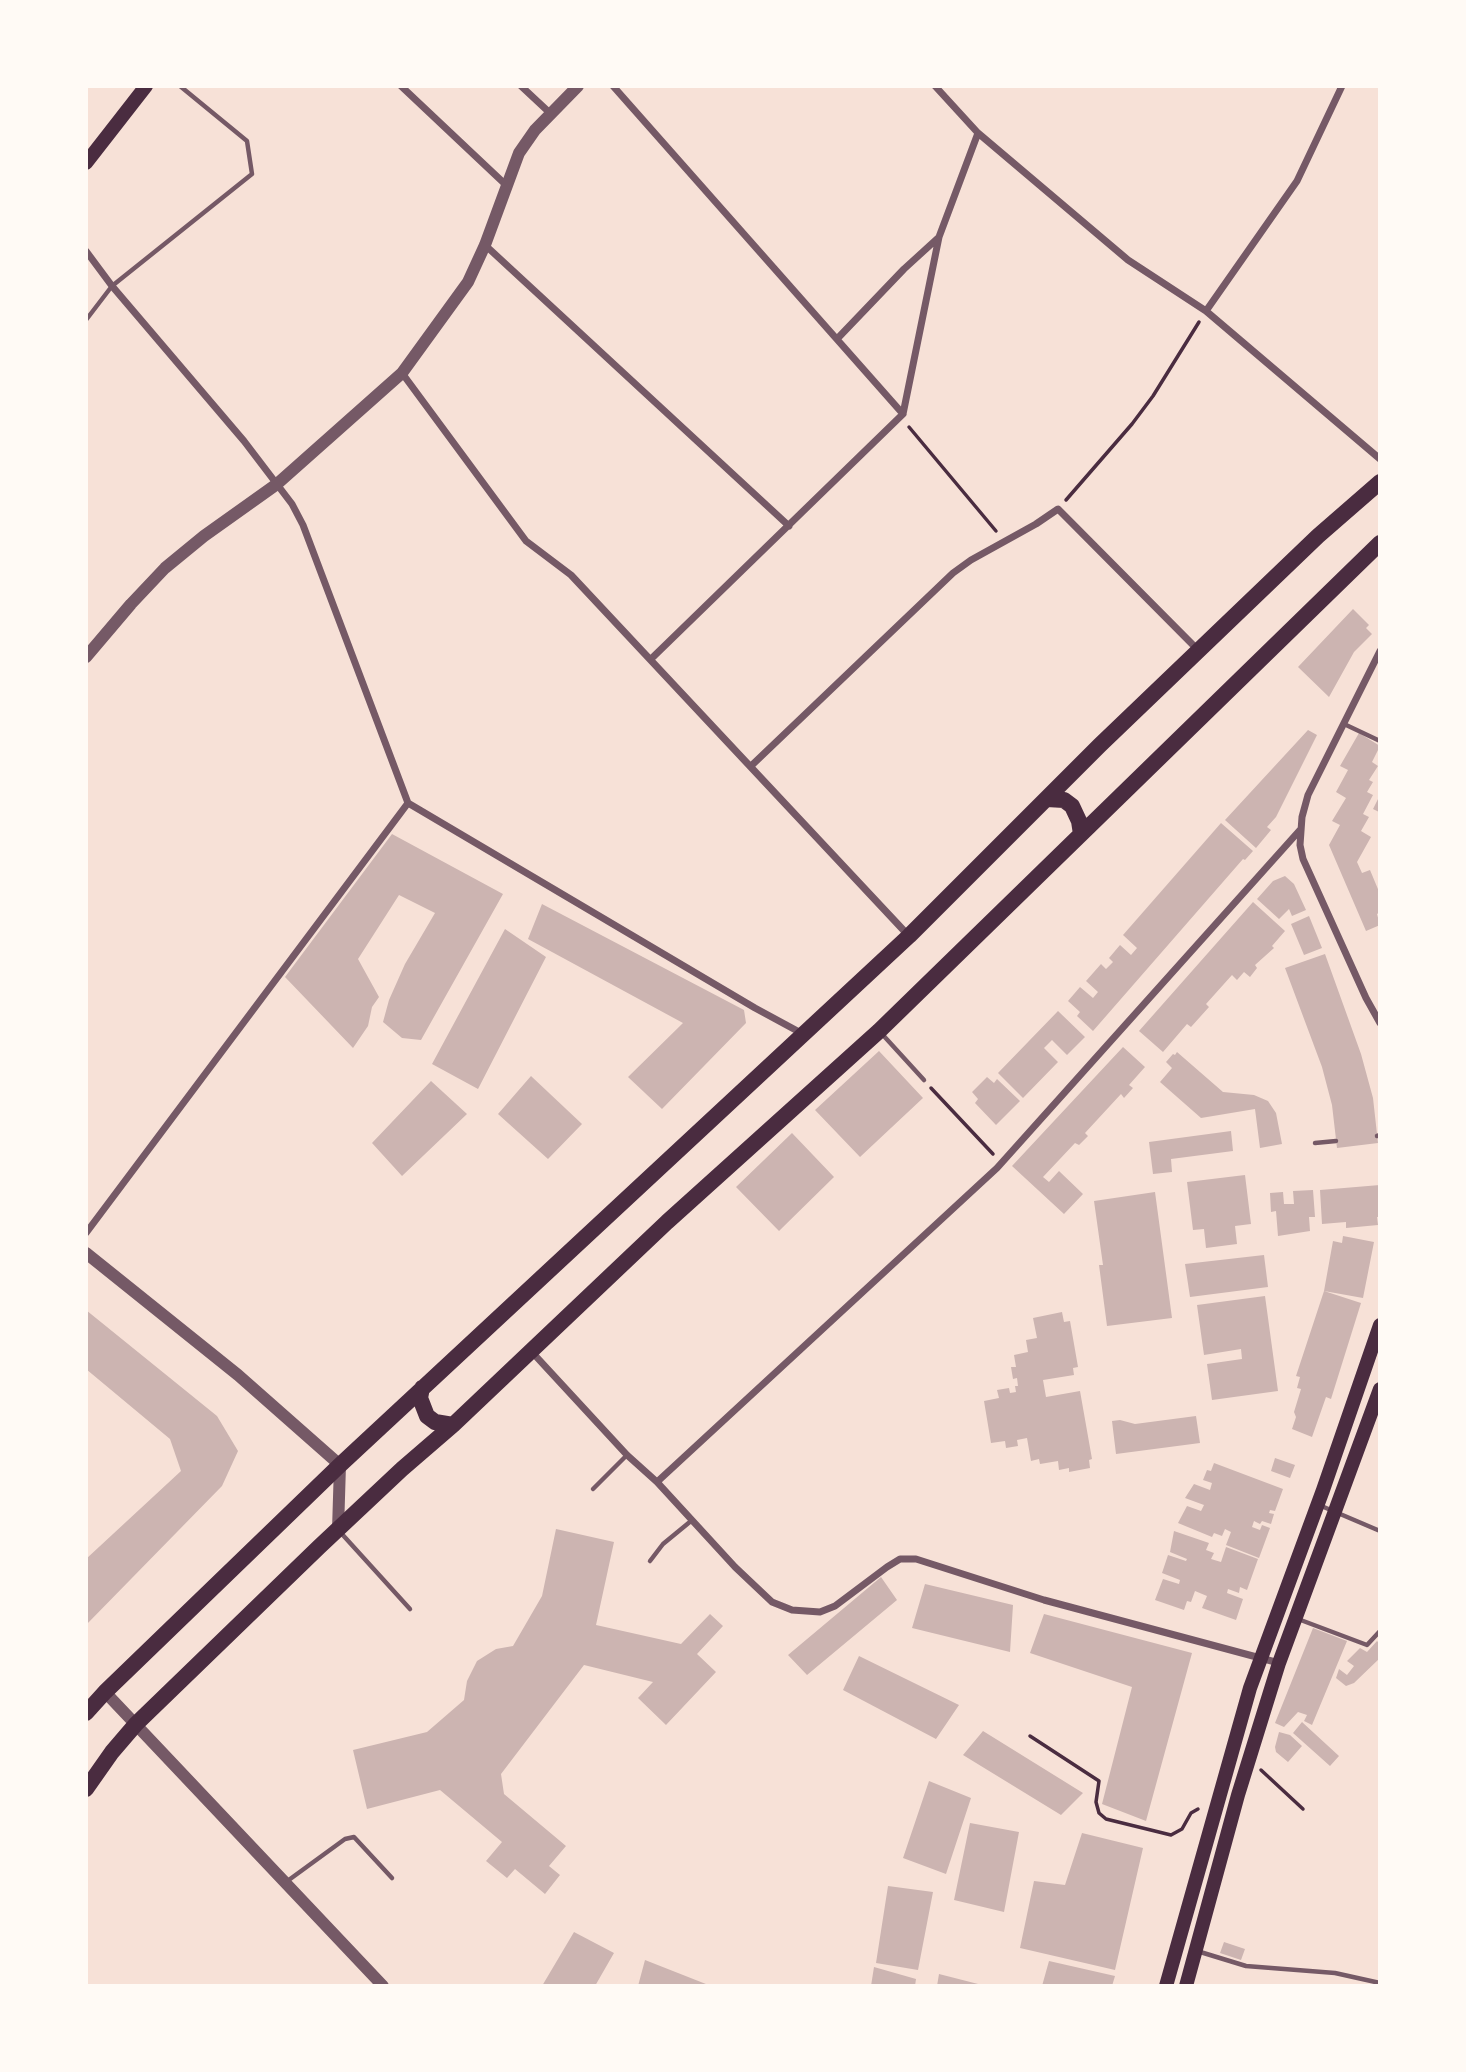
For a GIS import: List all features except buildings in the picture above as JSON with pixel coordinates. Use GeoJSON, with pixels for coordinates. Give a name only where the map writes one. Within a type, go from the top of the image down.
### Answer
{"type":"FeatureCollection","features":[{"type":"Feature","properties":{"kind":"main road"},"geometry":{"type":"LineString","coordinates":[[86,163],[146,86]]}},
{"type":"Feature","properties":{"kind":"main road"},"geometry":{"type":"LineString","coordinates":[[86,1713],[340,1465],[909,936],[1198,651],[1318,536],[1380,482]]}},
{"type":"Feature","properties":{"kind":"main road"},"geometry":{"type":"LineString","coordinates":[[86,1789],[136,1724],[338,1530],[667,1222],[879,1031],[1380,543]]}},
{"type":"Feature","properties":{"kind":"main road"},"geometry":{"type":"LineString","coordinates":[[1046,799],[1064,800],[1072,806],[1081,834]]}},
{"type":"Feature","properties":{"kind":"main road"},"geometry":{"type":"LineString","coordinates":[[1166,1986],[1216,1804],[1261,1657],[1380,1325]]}},
{"type":"Feature","properties":{"kind":"main road"},"geometry":{"type":"LineString","coordinates":[[422,1388],[420,1398],[428,1416],[435,1422],[453,1425]]}},
{"type":"Feature","properties":{"kind":"main road"},"geometry":{"type":"LineString","coordinates":[[1186,1986],[1238,1795],[1279,1662],[1380,1389]]}},
{"type":"Feature","properties":{"kind":"street"},"geometry":{"type":"LineString","coordinates":[[401,86],[506,185]]}},
{"type":"Feature","properties":{"kind":"street"},"geometry":{"type":"LineString","coordinates":[[521,86],[551,114]]}},
{"type":"Feature","properties":{"kind":"street"},"geometry":{"type":"LineString","coordinates":[[86,657],[165,568],[204,536],[277,484],[402,373],[468,282],[485,245],[519,153],[536,130],[578,86]]}},
{"type":"Feature","properties":{"kind":"street"},"geometry":{"type":"LineString","coordinates":[[613,86],[902,416]]}},
{"type":"Feature","properties":{"kind":"street"},"geometry":{"type":"LineString","coordinates":[[935,86],[978,133],[1128,260],[1206,311],[1380,459]]}},
{"type":"Feature","properties":{"kind":"street"},"geometry":{"type":"LineString","coordinates":[[1206,311],[1297,181],[1342,86]]}},
{"type":"Feature","properties":{"kind":"street"},"geometry":{"type":"LineString","coordinates":[[651,659],[902,416],[939,237],[978,133]]}},
{"type":"Feature","properties":{"kind":"street"},"geometry":{"type":"LineString","coordinates":[[837,339],[904,269],[939,237]]}},
{"type":"Feature","properties":{"kind":"street"},"geometry":{"type":"LineString","coordinates":[[485,245],[789,526]]}},
{"type":"Feature","properties":{"kind":"street"},"geometry":{"type":"LineString","coordinates":[[86,251],[277,484],[303,525],[408,803],[803,1034]]}},
{"type":"Feature","properties":{"kind":"street"},"geometry":{"type":"LineString","coordinates":[[402,373],[526,541],[571,575],[909,936]]}},
{"type":"Feature","properties":{"kind":"street"},"geometry":{"type":"LineString","coordinates":[[751,766],[953,573],[1058,509],[1198,651]]}},
{"type":"Feature","properties":{"kind":"street"},"geometry":{"type":"LineString","coordinates":[[1379,1017],[1303,859],[1300,830],[1308,795],[1380,651]]}},
{"type":"Feature","properties":{"kind":"street"},"geometry":{"type":"LineString","coordinates":[[86,1233],[408,803]]}},
{"type":"Feature","properties":{"kind":"street"},"geometry":{"type":"LineString","coordinates":[[657,1482],[1002,1163],[1300,830]]}},
{"type":"Feature","properties":{"kind":"street"},"geometry":{"type":"LineString","coordinates":[[86,1253],[238,1374],[340,1465],[338,1530]]}},
{"type":"Feature","properties":{"kind":"street"},"geometry":{"type":"LineString","coordinates":[[531,1351],[627,1455],[657,1482],[691,1521],[772,1602],[792,1609],[820,1612],[835,1606],[900,1559],[916,1559],[1055,1604],[1279,1662]]}},
{"type":"Feature","properties":{"kind":"street"},"geometry":{"type":"LineString","coordinates":[[105,1692],[383,1986]]}},
{"type":"Feature","properties":{"kind":"lane"},"geometry":{"type":"LineString","coordinates":[[86,320],[112,286],[252,174],[247,141],[180,86]]}},
{"type":"Feature","properties":{"kind":"lane"},"geometry":{"type":"LineString","coordinates":[[1343,724],[1380,741]]}},
{"type":"Feature","properties":{"kind":"lane"},"geometry":{"type":"LineString","coordinates":[[879,1031],[924,1080]]}},
{"type":"Feature","properties":{"kind":"lane"},"geometry":{"type":"LineString","coordinates":[[1315,1143],[1336,1141]]}},
{"type":"Feature","properties":{"kind":"lane"},"geometry":{"type":"LineString","coordinates":[[593,1489],[627,1455]]}},
{"type":"Feature","properties":{"kind":"lane"},"geometry":{"type":"LineString","coordinates":[[1318,1504],[1380,1531]]}},
{"type":"Feature","properties":{"kind":"lane"},"geometry":{"type":"LineString","coordinates":[[650,1561],[663,1544],[691,1521]]}},
{"type":"Feature","properties":{"kind":"lane"},"geometry":{"type":"LineString","coordinates":[[338,1530],[410,1609]]}},
{"type":"Feature","properties":{"kind":"lane"},"geometry":{"type":"LineString","coordinates":[[1294,1618],[1367,1645],[1380,1630]]}},
{"type":"Feature","properties":{"kind":"lane"},"geometry":{"type":"LineString","coordinates":[[286,1883],[345,1839],[354,1838],[392,1878]]}},
{"type":"Feature","properties":{"kind":"lane"},"geometry":{"type":"LineString","coordinates":[[1196,1951],[1246,1966],[1335,1973],[1369,1984],[1380,1983]]}},
{"type":"Feature","properties":{"kind":"path"},"geometry":{"type":"LineString","coordinates":[[1058,509],[1098,466],[1153,396],[1206,311]]}},
{"type":"Feature","properties":{"kind":"path"},"geometry":{"type":"LineString","coordinates":[[902,416],[1005,543]]}},
{"type":"Feature","properties":{"kind":"path"},"geometry":{"type":"LineString","coordinates":[[924,1080],[1002,1163]]}},
{"type":"Feature","properties":{"kind":"path"},"geometry":{"type":"LineString","coordinates":[[1030,1736],[1100,1781],[1096,1802],[1099,1813],[1106,1819],[1171,1835],[1182,1829],[1201,1806],[1216,1804]]}},
{"type":"Feature","properties":{"kind":"path"},"geometry":{"type":"LineString","coordinates":[[1272,1780],[1303,1809]]}}]}
